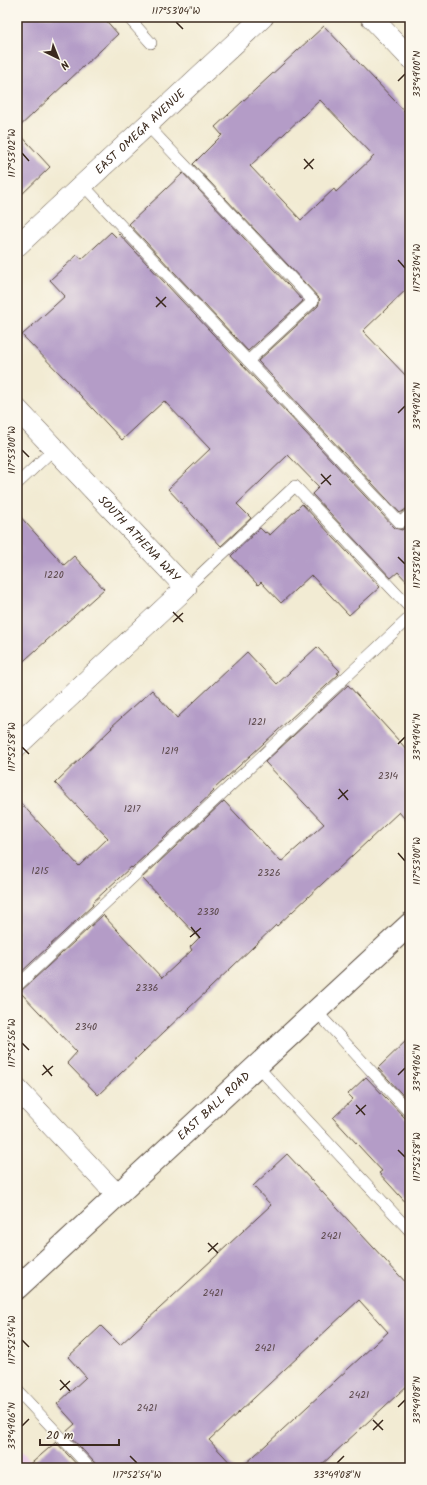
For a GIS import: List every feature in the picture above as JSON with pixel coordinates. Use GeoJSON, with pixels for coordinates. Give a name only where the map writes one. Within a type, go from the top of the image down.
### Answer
{"type":"FeatureCollection","features":[{"type":"Feature","properties":{"kind":"main road","name":"EAST BALL ROAD"},"geometry":{"type":"LineString","coordinates":[[17,1288],[410,924]]}},
{"type":"Feature","properties":{"kind":"street","name":"EAST OMEGA AVENUE"},"geometry":{"type":"LineString","coordinates":[[17,246],[263,17]]}},
{"type":"Feature","properties":{"kind":"street"},"geometry":{"type":"LineString","coordinates":[[371,17],[410,58]]}},
{"type":"Feature","properties":{"kind":"street","name":"SOUTH ATHENA WAY"},"geometry":{"type":"LineString","coordinates":[[17,409],[186,588],[17,746]]}},
{"type":"Feature","properties":{"kind":"street"},"geometry":{"type":"LineString","coordinates":[[17,1089],[117,1195]]}},
{"type":"Feature","properties":{"kind":"lane"},"geometry":{"type":"LineString","coordinates":[[128,17],[151,43]]}},
{"type":"Feature","properties":{"kind":"lane"},"geometry":{"type":"LineString","coordinates":[[147,125],[312,301],[248,361]]}},
{"type":"Feature","properties":{"kind":"lane"},"geometry":{"type":"LineString","coordinates":[[82,185],[400,523],[410,514]]}},
{"type":"Feature","properties":{"kind":"lane"},"geometry":{"type":"LineString","coordinates":[[17,484],[54,449]]}},
{"type":"Feature","properties":{"kind":"lane"},"geometry":{"type":"LineString","coordinates":[[186,588],[295,486],[410,608]]}},
{"type":"Feature","properties":{"kind":"lane"},"geometry":{"type":"LineString","coordinates":[[17,986],[410,617]]}},
{"type":"Feature","properties":{"kind":"lane"},"geometry":{"type":"LineString","coordinates":[[316,1011],[410,1113]]}},
{"type":"Feature","properties":{"kind":"lane"},"geometry":{"type":"LineString","coordinates":[[257,1066],[410,1231]]}},
{"type":"Feature","properties":{"kind":"lane"},"geometry":{"type":"LineString","coordinates":[[17,1390],[90,1468]]}},
{"type":"Feature","properties":{"kind":"shaded area"},"geometry":{"type":"Polygon","coordinates":[[[17,1446],[38,1468],[17,1468],[17,1446]]]}},
{"type":"Feature","properties":{"kind":"building"},"geometry":{"type":"Polygon","coordinates":[[[17,17],[103,17],[118,34],[17,129],[17,17]]]}},
{"type":"Feature","properties":{"kind":"building"},"geometry":{"type":"Polygon","coordinates":[[[324,26],[410,117],[410,286],[363,331],[410,380],[410,507],[400,513],[258,361],[318,306],[320,299],[193,164],[222,135],[215,127],[324,26]],[[320,100],[250,166],[301,220],[334,189],[336,192],[374,156],[320,100]]]}},
{"type":"Feature","properties":{"kind":"building"},"geometry":{"type":"Polygon","coordinates":[[[17,131],[50,167],[17,199],[17,131]]]}},
{"type":"Feature","properties":{"kind":"building"},"geometry":{"type":"Polygon","coordinates":[[[183,173],[303,301],[248,351],[129,224],[183,173]]]}},
{"type":"Feature","properties":{"kind":"building"},"geometry":{"type":"Polygon","coordinates":[[[111,232],[116,237],[119,234],[395,528],[402,530],[410,523],[410,585],[398,572],[391,578],[312,494],[319,487],[288,455],[237,504],[251,518],[221,546],[168,489],[210,449],[164,401],[122,440],[22,335],[65,296],[50,280],[77,255],[82,259],[111,232]]]}},
{"type":"Feature","properties":{"kind":"building"},"geometry":{"type":"Polygon","coordinates":[[[302,504],[380,587],[349,615],[311,575],[281,603],[261,582],[258,585],[231,556],[260,528],[265,533],[266,532],[270,535],[302,504]]]}},
{"type":"Feature","properties":{"kind":"building"},"geometry":{"type":"Polygon","coordinates":[[[17,513],[64,565],[74,556],[104,589],[17,667],[17,513]]]}},
{"type":"Feature","properties":{"kind":"building"},"geometry":{"type":"Polygon","coordinates":[[[317,647],[340,671],[337,673],[339,674],[213,790],[214,791],[132,868],[131,867],[92,903],[93,905],[17,976],[17,799],[79,866],[108,838],[55,783],[112,728],[111,727],[152,690],[177,718],[247,652],[277,684],[317,647]]]}},
{"type":"Feature","properties":{"kind":"building"},"geometry":{"type":"Polygon","coordinates":[[[348,685],[410,753],[410,825],[399,812],[277,926],[276,925],[98,1095],[67,1063],[77,1052],[20,992],[103,915],[162,978],[192,950],[190,947],[199,938],[142,878],[224,801],[281,862],[324,824],[265,762],[348,685]]]}},
{"type":"Feature","properties":{"kind":"building"},"geometry":{"type":"Polygon","coordinates":[[[410,1037],[410,1103],[378,1068],[410,1037]]]}},
{"type":"Feature","properties":{"kind":"building"},"geometry":{"type":"Polygon","coordinates":[[[366,1077],[405,1118],[410,1120],[410,1207],[379,1173],[382,1171],[333,1118],[353,1099],[348,1094],[366,1077]]]}},
{"type":"Feature","properties":{"kind":"building"},"geometry":{"type":"Polygon","coordinates":[[[287,1154],[410,1287],[410,1383],[318,1468],[241,1468],[388,1332],[359,1300],[209,1440],[235,1468],[97,1468],[95,1463],[66,1432],[75,1424],[57,1404],[86,1377],[68,1357],[101,1326],[120,1345],[186,1284],[271,1205],[253,1186],[287,1154]]]}},
{"type":"Feature","properties":{"kind":"building"},"geometry":{"type":"Polygon","coordinates":[[[56,1442],[80,1468],[26,1468],[56,1442]]]}}]}
